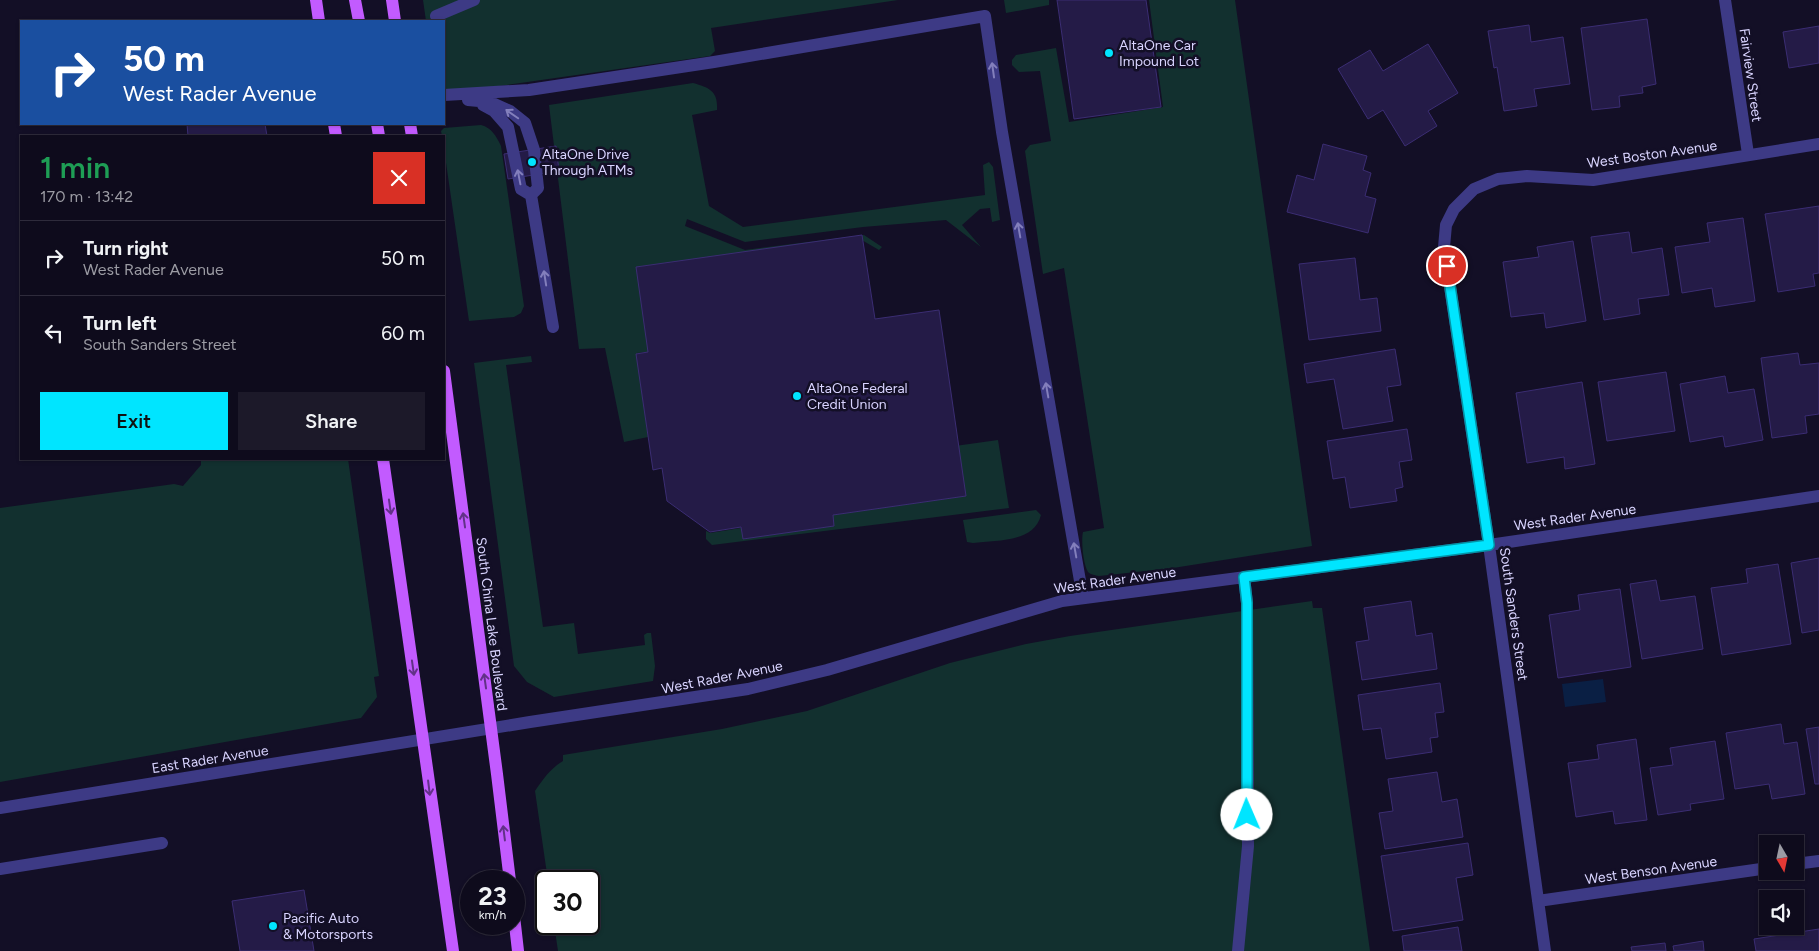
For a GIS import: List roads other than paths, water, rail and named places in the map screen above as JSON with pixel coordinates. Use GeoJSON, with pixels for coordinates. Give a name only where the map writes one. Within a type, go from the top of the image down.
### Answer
{"type":"FeatureCollection","features":[{"type":"Feature","properties":{"kind":"main road"},"geometry":{"type":"LineString","coordinates":[[316,0],[319,20]]}},
{"type":"Feature","properties":{"kind":"main road"},"geometry":{"type":"LineString","coordinates":[[355,0],[359,20]]}},
{"type":"Feature","properties":{"kind":"main road"},"geometry":{"type":"LineString","coordinates":[[392,0],[395,20]]}},
{"type":"Feature","properties":{"kind":"main road","name":"South China Lake Boulevard"},"geometry":{"type":"LineString","coordinates":[[445,379],[509,870]]}},
{"type":"Feature","properties":{"kind":"main road"},"geometry":{"type":"LineString","coordinates":[[383,460],[453,951]]}},
{"type":"Feature","properties":{"kind":"main road"},"geometry":{"type":"LineString","coordinates":[[516,935],[518,951]]}},
{"type":"Feature","properties":{"kind":"street"},"geometry":{"type":"LineString","coordinates":[[436,16],[474,0]]}},
{"type":"Feature","properties":{"kind":"street","name":"Fairview Street"},"geometry":{"type":"LineString","coordinates":[[1725,0],[1748,154]]}},
{"type":"Feature","properties":{"kind":"street"},"geometry":{"type":"LineString","coordinates":[[445,95],[529,90],[714,62],[985,16],[1004,142],[1083,598]]}},
{"type":"Feature","properties":{"kind":"street"},"geometry":{"type":"LineString","coordinates":[[472,100],[494,111],[508,127],[521,190],[531,195]]}},
{"type":"Feature","properties":{"kind":"street"},"geometry":{"type":"LineString","coordinates":[[445,104],[472,100],[490,102],[510,111],[525,123],[534,150],[538,188],[531,195]]}},
{"type":"Feature","properties":{"kind":"street","name":"West Boston Avenue"},"geometry":{"type":"LineString","coordinates":[[1465,199],[1474,190],[1498,179],[1527,176],[1593,180],[1819,144]]}},
{"type":"Feature","properties":{"kind":"street"},"geometry":{"type":"LineString","coordinates":[[531,195],[553,326]]}},
{"type":"Feature","properties":{"kind":"street","name":"South Sanders Street"},"geometry":{"type":"LineString","coordinates":[[1465,199],[1454,209],[1446,225],[1444,247],[1489,545],[1545,951]]}},
{"type":"Feature","properties":{"kind":"street","name":"West Rader Avenue"},"geometry":{"type":"LineString","coordinates":[[424,740],[748,689],[827,670],[1062,600],[1489,545],[1819,496]]}},
{"type":"Feature","properties":{"kind":"street"},"geometry":{"type":"LineString","coordinates":[[1238,951],[1248,846],[1247,603],[1244,577]]}},
{"type":"Feature","properties":{"kind":"street","name":"East Rader Avenue"},"geometry":{"type":"LineString","coordinates":[[0,808],[424,740]]}},
{"type":"Feature","properties":{"kind":"street"},"geometry":{"type":"LineString","coordinates":[[0,869],[162,844]]}},
{"type":"Feature","properties":{"kind":"street"},"geometry":{"type":"LineString","coordinates":[[1804,863],[1819,861]]}},
{"type":"Feature","properties":{"kind":"street","name":"West Benson Avenue"},"geometry":{"type":"LineString","coordinates":[[1538,901],[1759,869]]}},
{"type":"Feature","properties":{"kind":"water"},"geometry":{"type":"Polygon","coordinates":[[[1603,679],[1606,702],[1565,707],[1562,684],[1603,679]]]}},
{"type":"Feature","properties":{"kind":"place","name":"AltaOne Car Impound Lot"},"geometry":{"type":"Point","coordinates":[1109,53]}},
{"type":"Feature","properties":{"kind":"place","name":"AltaOne Drive Through ATMs"},"geometry":{"type":"Point","coordinates":[532,162]}},
{"type":"Feature","properties":{"kind":"place","name":"AltaOne Federal Credit Union"},"geometry":{"type":"Point","coordinates":[797,396]}},
{"type":"Feature","properties":{"kind":"place","name":"Pacific Auto & Motorsports"},"geometry":{"type":"Point","coordinates":[273,926]}}]}
